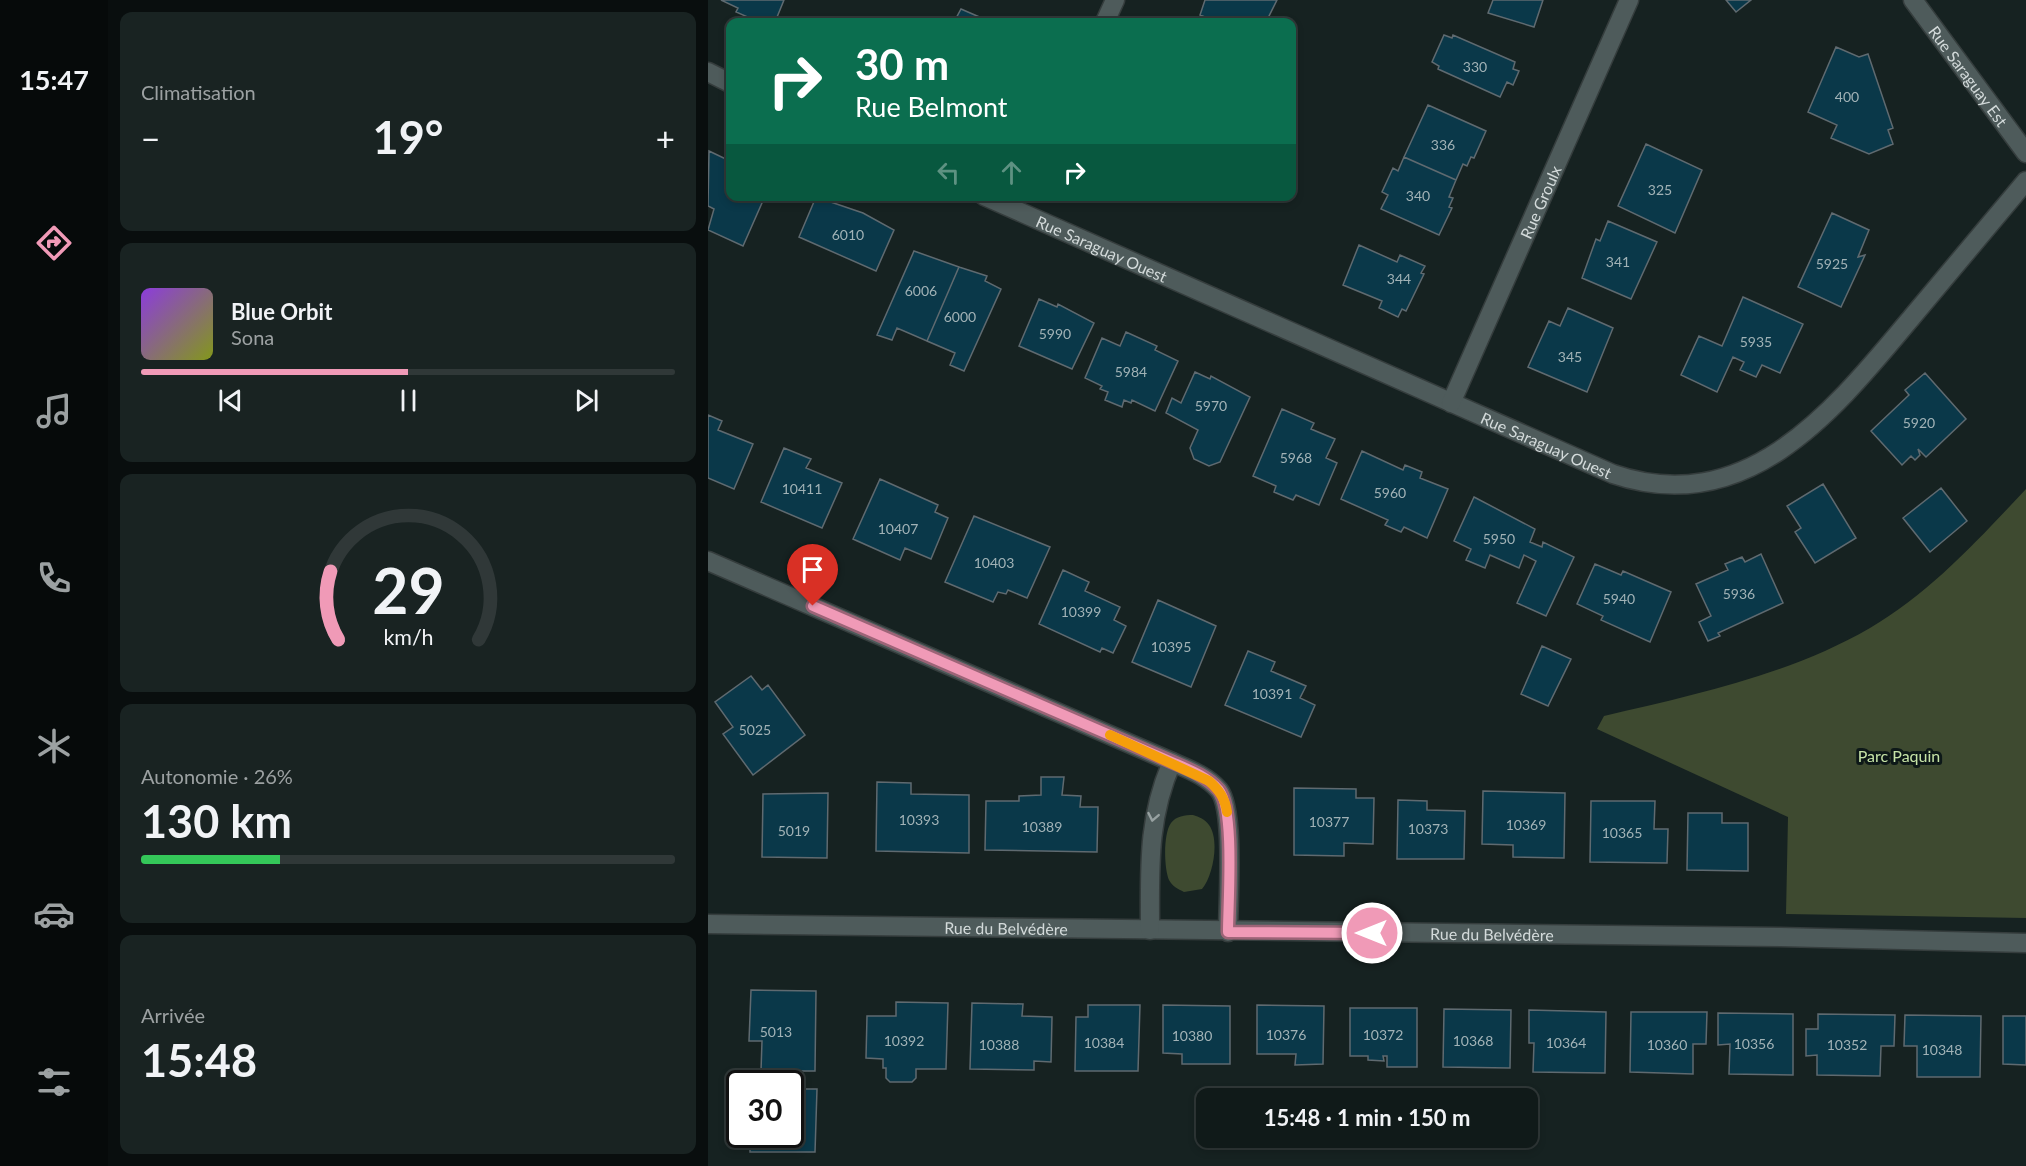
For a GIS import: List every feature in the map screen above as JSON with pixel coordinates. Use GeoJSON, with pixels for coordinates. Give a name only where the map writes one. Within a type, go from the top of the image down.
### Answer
{"type":"FeatureCollection","features":[{"type":"Feature","properties":{"kind":"street"},"geometry":{"type":"LineString","coordinates":[[1107,18],[1115,0]]}},
{"type":"Feature","properties":{"kind":"street","name":"Rue Groulx"},"geometry":{"type":"LineString","coordinates":[[1451,403],[1629,0]]}},
{"type":"Feature","properties":{"kind":"street","name":"Rue Saraguay Est"},"geometry":{"type":"LineString","coordinates":[[1913,0],[2026,153]]}},
{"type":"Feature","properties":{"kind":"street"},"geometry":{"type":"LineString","coordinates":[[708,72],[726,80]]}},
{"type":"Feature","properties":{"kind":"street","name":"Rue Saraguay Ouest"},"geometry":{"type":"LineString","coordinates":[[1006,201],[1024,205],[1451,403],[1639,483],[1670,487],[1702,484],[1738,473],[1773,455],[1813,428],[1852,389],[2026,180]]}},
{"type":"Feature","properties":{"kind":"street"},"geometry":{"type":"LineString","coordinates":[[708,561],[1172,762],[1209,781],[1225,801],[1228,820],[1228,932]]}},
{"type":"Feature","properties":{"kind":"street"},"geometry":{"type":"LineString","coordinates":[[1150,930],[1151,831],[1158,795],[1172,762]]}},
{"type":"Feature","properties":{"kind":"street","name":"Rue du Belvédère"},"geometry":{"type":"LineString","coordinates":[[708,924],[1780,937],[2026,943]]}},
{"type":"Feature","properties":{"kind":"green space","name":"Parc Paquin"},"geometry":{"type":"Polygon","coordinates":[[[2026,489],[2026,918],[1786,914],[1788,817],[1597,729],[1604,716],[1740,682],[1774,671],[1807,659],[1870,628],[1913,599],[1933,582],[1972,546],[2026,489]]]}},
{"type":"Feature","properties":{"kind":"green space"},"geometry":{"type":"Polygon","coordinates":[[[1181,816],[1200,817],[1209,825],[1214,840],[1214,858],[1209,876],[1202,889],[1184,892],[1173,886],[1167,875],[1166,843],[1171,823],[1181,816]]]}},
{"type":"Feature","properties":{"kind":"building"},"geometry":{"type":"Polygon","coordinates":[[[721,0],[784,0],[777,18],[750,18],[736,12],[738,8],[721,0]]]}},
{"type":"Feature","properties":{"kind":"building"},"geometry":{"type":"Polygon","coordinates":[[[1205,0],[1277,0],[1268,18],[1207,18],[1200,15],[1205,0]]]}},
{"type":"Feature","properties":{"kind":"building"},"geometry":{"type":"Polygon","coordinates":[[[1493,0],[1543,0],[1534,27],[1488,13],[1493,0]]]}},
{"type":"Feature","properties":{"kind":"building"},"geometry":{"type":"Polygon","coordinates":[[[1726,0],[1751,0],[1736,12],[1726,0]]]}},
{"type":"Feature","properties":{"kind":"building"},"geometry":{"type":"Polygon","coordinates":[[[961,9],[982,18],[956,18],[961,9]]]}},
{"type":"Feature","properties":{"kind":"building"},"geometry":{"type":"Polygon","coordinates":[[[1444,35],[1452,38],[1453,35],[1515,62],[1513,69],[1519,71],[1513,85],[1507,82],[1500,97],[1438,69],[1439,66],[1432,62],[1444,35]]]}},
{"type":"Feature","properties":{"kind":"building"},"geometry":{"type":"Polygon","coordinates":[[[1836,47],[1859,57],[1868,54],[1893,128],[1888,130],[1893,144],[1869,154],[1831,138],[1837,125],[1808,112],[1836,47]]]}},
{"type":"Feature","properties":{"kind":"building"},"geometry":{"type":"Polygon","coordinates":[[[1428,105],[1486,131],[1474,158],[1471,157],[1467,166],[1463,164],[1456,180],[1404,157],[1428,105]]]}},
{"type":"Feature","properties":{"kind":"building"},"geometry":{"type":"Polygon","coordinates":[[[1646,144],[1702,170],[1675,233],[1618,206],[1646,144]]]}},
{"type":"Feature","properties":{"kind":"building"},"geometry":{"type":"Polygon","coordinates":[[[709,151],[726,159],[726,201],[763,201],[743,246],[708,230],[714,209],[708,206],[709,151]]]}},
{"type":"Feature","properties":{"kind":"building"},"geometry":{"type":"Polygon","coordinates":[[[1404,157],[1456,180],[1449,197],[1453,198],[1449,207],[1452,208],[1439,235],[1381,209],[1388,195],[1382,192],[1393,168],[1398,171],[1404,157]]]}},
{"type":"Feature","properties":{"kind":"building"},"geometry":{"type":"Polygon","coordinates":[[[814,201],[828,201],[863,213],[894,230],[876,271],[799,237],[814,201]]]}},
{"type":"Feature","properties":{"kind":"building"},"geometry":{"type":"Polygon","coordinates":[[[1832,213],[1869,230],[1858,257],[1865,255],[1841,307],[1798,287],[1832,213]]]}},
{"type":"Feature","properties":{"kind":"building"},"geometry":{"type":"Polygon","coordinates":[[[1608,221],[1657,242],[1631,299],[1582,278],[1596,239],[1600,241],[1608,221]]]}},
{"type":"Feature","properties":{"kind":"building"},"geometry":{"type":"Polygon","coordinates":[[[1359,245],[1397,262],[1400,255],[1425,266],[1421,273],[1424,274],[1406,311],[1402,309],[1398,317],[1379,308],[1382,301],[1343,285],[1359,245]]]}},
{"type":"Feature","properties":{"kind":"building"},"geometry":{"type":"Polygon","coordinates":[[[914,251],[959,267],[927,341],[897,328],[892,340],[877,335],[914,251]]]}},
{"type":"Feature","properties":{"kind":"building"},"geometry":{"type":"Polygon","coordinates":[[[959,267],[987,276],[985,281],[1001,289],[964,371],[950,365],[955,353],[927,341],[959,267]]]}},
{"type":"Feature","properties":{"kind":"building"},"geometry":{"type":"Polygon","coordinates":[[[1743,297],[1803,324],[1780,373],[1762,365],[1756,377],[1740,370],[1744,362],[1733,357],[1717,392],[1681,375],[1699,336],[1722,346],[1743,297]]]}},
{"type":"Feature","properties":{"kind":"building"},"geometry":{"type":"Polygon","coordinates":[[[1039,299],[1057,307],[1058,304],[1094,323],[1072,369],[1019,346],[1039,299]]]}},
{"type":"Feature","properties":{"kind":"building"},"geometry":{"type":"Polygon","coordinates":[[[1568,308],[1613,328],[1587,392],[1528,367],[1549,321],[1560,326],[1568,308]]]}},
{"type":"Feature","properties":{"kind":"building"},"geometry":{"type":"Polygon","coordinates":[[[1126,332],[1157,346],[1155,350],[1178,361],[1155,411],[1132,400],[1131,403],[1124,400],[1122,407],[1105,400],[1108,392],[1100,389],[1102,386],[1085,378],[1102,338],[1120,346],[1126,332]]]}},
{"type":"Feature","properties":{"kind":"building"},"geometry":{"type":"Polygon","coordinates":[[[1195,372],[1210,379],[1211,376],[1250,397],[1220,462],[1209,466],[1194,459],[1190,448],[1198,430],[1166,413],[1172,398],[1181,403],[1195,372]]]}},
{"type":"Feature","properties":{"kind":"building"},"geometry":{"type":"Polygon","coordinates":[[[1925,373],[1966,419],[1926,457],[1918,449],[1920,455],[1915,460],[1911,456],[1902,465],[1871,431],[1909,395],[1905,390],[1925,373]]]}},
{"type":"Feature","properties":{"kind":"building"},"geometry":{"type":"Polygon","coordinates":[[[1282,409],[1314,423],[1311,429],[1335,439],[1326,458],[1337,463],[1319,505],[1296,495],[1293,500],[1274,492],[1276,486],[1253,476],[1282,409]]]}},
{"type":"Feature","properties":{"kind":"building"},"geometry":{"type":"Polygon","coordinates":[[[708,415],[722,421],[718,430],[753,444],[734,489],[708,478],[708,415]]]}},
{"type":"Feature","properties":{"kind":"building"},"geometry":{"type":"Polygon","coordinates":[[[784,448],[811,459],[806,468],[842,483],[822,528],[761,502],[784,448]]]}},
{"type":"Feature","properties":{"kind":"building"},"geometry":{"type":"Polygon","coordinates":[[[1362,451],[1403,470],[1405,465],[1422,472],[1420,478],[1448,489],[1427,538],[1404,527],[1401,532],[1385,525],[1388,520],[1341,499],[1362,451]]]}},
{"type":"Feature","properties":{"kind":"building"},"geometry":{"type":"Polygon","coordinates":[[[880,479],[938,505],[935,512],[948,518],[931,559],[905,548],[900,560],[853,539],[880,479]]]}},
{"type":"Feature","properties":{"kind":"building"},"geometry":{"type":"Polygon","coordinates":[[[1823,484],[1856,538],[1815,563],[1795,532],[1801,528],[1787,506],[1823,484]]]}},
{"type":"Feature","properties":{"kind":"building"},"geometry":{"type":"Polygon","coordinates":[[[1941,488],[1967,521],[1930,552],[1903,518],[1941,488]]]}},
{"type":"Feature","properties":{"kind":"building"},"geometry":{"type":"Polygon","coordinates":[[[1474,497],[1535,529],[1530,542],[1542,547],[1543,542],[1574,557],[1546,616],[1517,603],[1536,561],[1524,555],[1519,568],[1490,555],[1485,568],[1466,560],[1471,549],[1454,541],[1474,497]]]}},
{"type":"Feature","properties":{"kind":"building"},"geometry":{"type":"Polygon","coordinates":[[[974,516],[1050,547],[1027,598],[1008,590],[1006,594],[998,592],[993,602],[945,582],[974,516]]]}},
{"type":"Feature","properties":{"kind":"building"},"geometry":{"type":"Polygon","coordinates":[[[1761,554],[1783,603],[1718,633],[1720,636],[1708,641],[1699,622],[1711,616],[1696,584],[1728,570],[1725,564],[1742,557],[1745,562],[1761,554]]]}},
{"type":"Feature","properties":{"kind":"building"},"geometry":{"type":"Polygon","coordinates":[[[1595,564],[1621,575],[1623,571],[1671,592],[1650,642],[1601,620],[1603,616],[1577,604],[1595,564]]]}},
{"type":"Feature","properties":{"kind":"building"},"geometry":{"type":"Polygon","coordinates":[[[1063,570],[1089,582],[1085,591],[1120,607],[1114,620],[1126,626],[1113,653],[1102,648],[1100,652],[1039,624],[1063,570]]]}},
{"type":"Feature","properties":{"kind":"building"},"geometry":{"type":"Polygon","coordinates":[[[1158,600],[1216,626],[1191,687],[1132,662],[1158,600]]]}},
{"type":"Feature","properties":{"kind":"building"},"geometry":{"type":"Polygon","coordinates":[[[1542,646],[1571,659],[1548,706],[1521,694],[1542,646]]]}},
{"type":"Feature","properties":{"kind":"building"},"geometry":{"type":"Polygon","coordinates":[[[1248,651],[1275,662],[1271,671],[1306,686],[1300,698],[1315,705],[1301,737],[1225,705],[1248,651]]]}},
{"type":"Feature","properties":{"kind":"building"},"geometry":{"type":"Polygon","coordinates":[[[751,676],[762,690],[768,685],[805,735],[753,775],[723,734],[733,727],[715,702],[751,676]]]}},
{"type":"Feature","properties":{"kind":"building"},"geometry":{"type":"Polygon","coordinates":[[[1041,777],[1064,777],[1062,795],[1081,796],[1080,807],[1098,807],[1097,852],[985,850],[986,801],[1019,801],[1019,796],[1041,795],[1041,777]]]}},
{"type":"Feature","properties":{"kind":"building"},"geometry":{"type":"Polygon","coordinates":[[[877,782],[911,783],[911,794],[969,795],[969,853],[876,851],[877,782]]]}},
{"type":"Feature","properties":{"kind":"building"},"geometry":{"type":"Polygon","coordinates":[[[1294,788],[1356,789],[1356,798],[1374,798],[1373,844],[1344,843],[1344,856],[1294,855],[1294,788]]]}},
{"type":"Feature","properties":{"kind":"building"},"geometry":{"type":"Polygon","coordinates":[[[1483,791],[1565,793],[1564,858],[1513,857],[1513,845],[1482,844],[1483,791]]]}},
{"type":"Feature","properties":{"kind":"building"},"geometry":{"type":"Polygon","coordinates":[[[828,793],[827,858],[762,857],[763,794],[828,793]]]}},
{"type":"Feature","properties":{"kind":"building"},"geometry":{"type":"Polygon","coordinates":[[[1398,800],[1427,801],[1427,810],[1465,811],[1464,859],[1397,859],[1398,800]]]}},
{"type":"Feature","properties":{"kind":"building"},"geometry":{"type":"Polygon","coordinates":[[[1591,801],[1655,801],[1654,829],[1668,829],[1667,863],[1590,862],[1591,801]]]}},
{"type":"Feature","properties":{"kind":"building"},"geometry":{"type":"Polygon","coordinates":[[[1688,813],[1722,813],[1722,823],[1748,823],[1748,871],[1687,870],[1688,813]]]}},
{"type":"Feature","properties":{"kind":"building"},"geometry":{"type":"Polygon","coordinates":[[[751,990],[816,991],[815,1071],[761,1070],[762,1041],[749,1041],[751,990]]]}},
{"type":"Feature","properties":{"kind":"building"},"geometry":{"type":"Polygon","coordinates":[[[896,1002],[948,1003],[946,1069],[916,1069],[916,1078],[912,1082],[890,1082],[886,1078],[883,1059],[866,1058],[867,1016],[896,1016],[896,1002]]]}},
{"type":"Feature","properties":{"kind":"building"},"geometry":{"type":"Polygon","coordinates":[[[972,1003],[1023,1004],[1022,1016],[1052,1017],[1051,1062],[1034,1061],[1034,1070],[970,1069],[972,1003]]]}},
{"type":"Feature","properties":{"kind":"building"},"geometry":{"type":"Polygon","coordinates":[[[1088,1005],[1140,1005],[1138,1071],[1075,1071],[1076,1017],[1088,1017],[1088,1005]]]}},
{"type":"Feature","properties":{"kind":"building"},"geometry":{"type":"Polygon","coordinates":[[[1163,1005],[1230,1006],[1230,1064],[1182,1064],[1182,1054],[1163,1053],[1163,1005]]]}},
{"type":"Feature","properties":{"kind":"building"},"geometry":{"type":"Polygon","coordinates":[[[1257,1005],[1324,1006],[1323,1064],[1295,1065],[1296,1054],[1257,1054],[1257,1005]]]}},
{"type":"Feature","properties":{"kind":"building"},"geometry":{"type":"Polygon","coordinates":[[[1350,1008],[1417,1008],[1417,1067],[1387,1067],[1387,1056],[1383,1056],[1384,1061],[1368,1060],[1368,1056],[1350,1056],[1350,1008]]]}},
{"type":"Feature","properties":{"kind":"building"},"geometry":{"type":"Polygon","coordinates":[[[1444,1009],[1511,1010],[1510,1068],[1443,1067],[1444,1009]]]}},
{"type":"Feature","properties":{"kind":"building"},"geometry":{"type":"Polygon","coordinates":[[[1529,1010],[1606,1012],[1605,1073],[1533,1072],[1534,1043],[1529,1043],[1529,1010]]]}},
{"type":"Feature","properties":{"kind":"building"},"geometry":{"type":"Polygon","coordinates":[[[1631,1012],[1707,1012],[1706,1044],[1693,1044],[1693,1074],[1630,1072],[1631,1012]]]}},
{"type":"Feature","properties":{"kind":"building"},"geometry":{"type":"Polygon","coordinates":[[[1718,1013],[1793,1014],[1793,1075],[1729,1074],[1730,1044],[1718,1045],[1718,1013]]]}},
{"type":"Feature","properties":{"kind":"building"},"geometry":{"type":"Polygon","coordinates":[[[1818,1014],[1895,1015],[1894,1046],[1881,1046],[1880,1076],[1817,1075],[1817,1055],[1806,1056],[1806,1029],[1818,1029],[1818,1014]]]}},
{"type":"Feature","properties":{"kind":"building"},"geometry":{"type":"Polygon","coordinates":[[[1905,1015],[1981,1016],[1980,1077],[1917,1077],[1917,1046],[1904,1046],[1905,1015]]]}},
{"type":"Feature","properties":{"kind":"building"},"geometry":{"type":"Polygon","coordinates":[[[2003,1016],[2026,1016],[2026,1065],[2003,1064],[2003,1016]]]}},
{"type":"Feature","properties":{"kind":"building"},"geometry":{"type":"Polygon","coordinates":[[[804,1089],[817,1089],[815,1152],[750,1152],[750,1148],[804,1148],[804,1089]]]}},
{"type":"Feature","properties":{"kind":"slow traffic"},"geometry":{"type":"LineString","coordinates":[[1110,735],[1195,772],[1209,781],[1219,790],[1225,801],[1227,812]]}},
{"type":"Feature","properties":{"kind":"route"},"geometry":{"type":"LineString","coordinates":[[813,606],[1195,772],[1209,781],[1219,790],[1225,801],[1228,820],[1228,932],[1372,933]]}}]}
